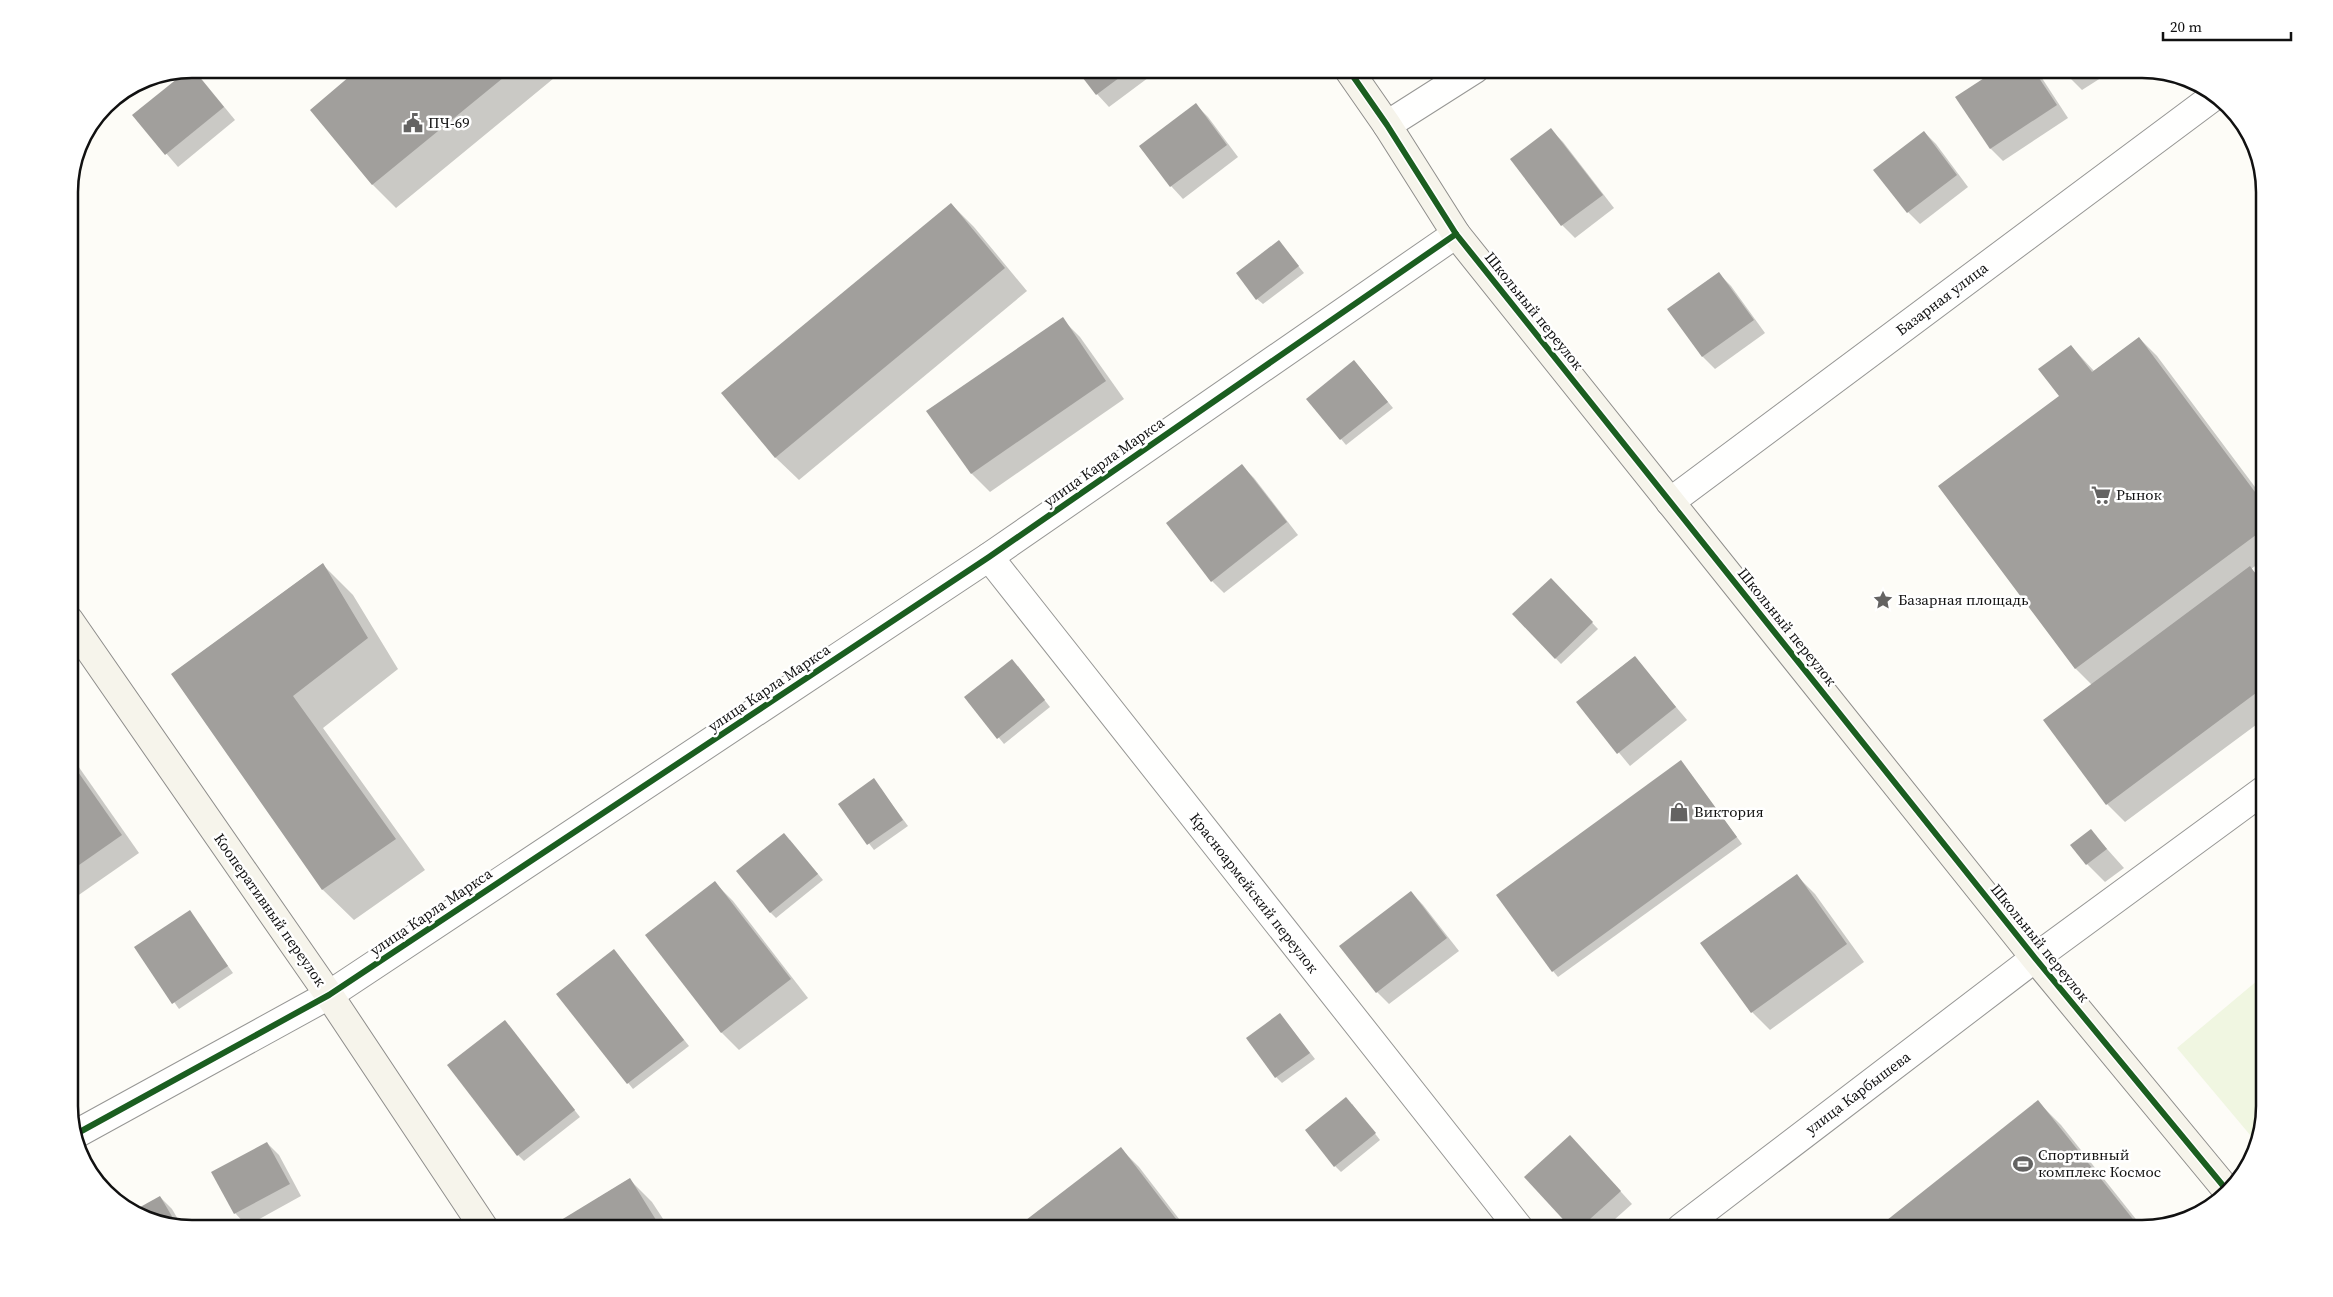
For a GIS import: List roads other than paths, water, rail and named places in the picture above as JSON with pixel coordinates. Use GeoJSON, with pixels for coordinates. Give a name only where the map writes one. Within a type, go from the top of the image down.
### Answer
{"type":"FeatureCollection","features":[{"type":"Feature","properties":{"kind":"street","name":"Школьный переулок"},"geometry":{"type":"LineString","coordinates":[[1354,78],[1388,125],[1456,234],[2036,958],[2223,1185]]}},
{"type":"Feature","properties":{"kind":"street"},"geometry":{"type":"LineString","coordinates":[[1388,125],[1461,78]]}},
{"type":"Feature","properties":{"kind":"street","name":"Базарная улица"},"geometry":{"type":"LineString","coordinates":[[1670,502],[2209,100]]}},
{"type":"Feature","properties":{"kind":"street","name":"улица Карла Маркса"},"geometry":{"type":"LineString","coordinates":[[81,1131],[329,995],[989,557],[1456,234]]}},
{"type":"Feature","properties":{"kind":"street","name":"Красноармейский переулок"},"geometry":{"type":"LineString","coordinates":[[989,557],[1513,1220]]}},
{"type":"Feature","properties":{"kind":"street","name":"Кооперативный переулок"},"geometry":{"type":"LineString","coordinates":[[78,633],[329,995],[479,1220]]}},
{"type":"Feature","properties":{"kind":"street","name":"улица Карбышева"},"geometry":{"type":"LineString","coordinates":[[1692,1220],[2036,958],[2256,796]]}},
{"type":"Feature","properties":{"kind":"place","name":"ПЧ-69"},"geometry":{"type":"Point","coordinates":[413,123]}},
{"type":"Feature","properties":{"kind":"place","name":"Рынок"},"geometry":{"type":"Point","coordinates":[2101,495]}},
{"type":"Feature","properties":{"kind":"place","name":"Базарная площадь"},"geometry":{"type":"Point","coordinates":[1883,600]}},
{"type":"Feature","properties":{"kind":"place","name":"Виктория"},"geometry":{"type":"Point","coordinates":[1679,812]}},
{"type":"Feature","properties":{"kind":"place","name":"Спортивный комплекс Космос"},"geometry":{"type":"Point","coordinates":[2023,1164]}}]}
